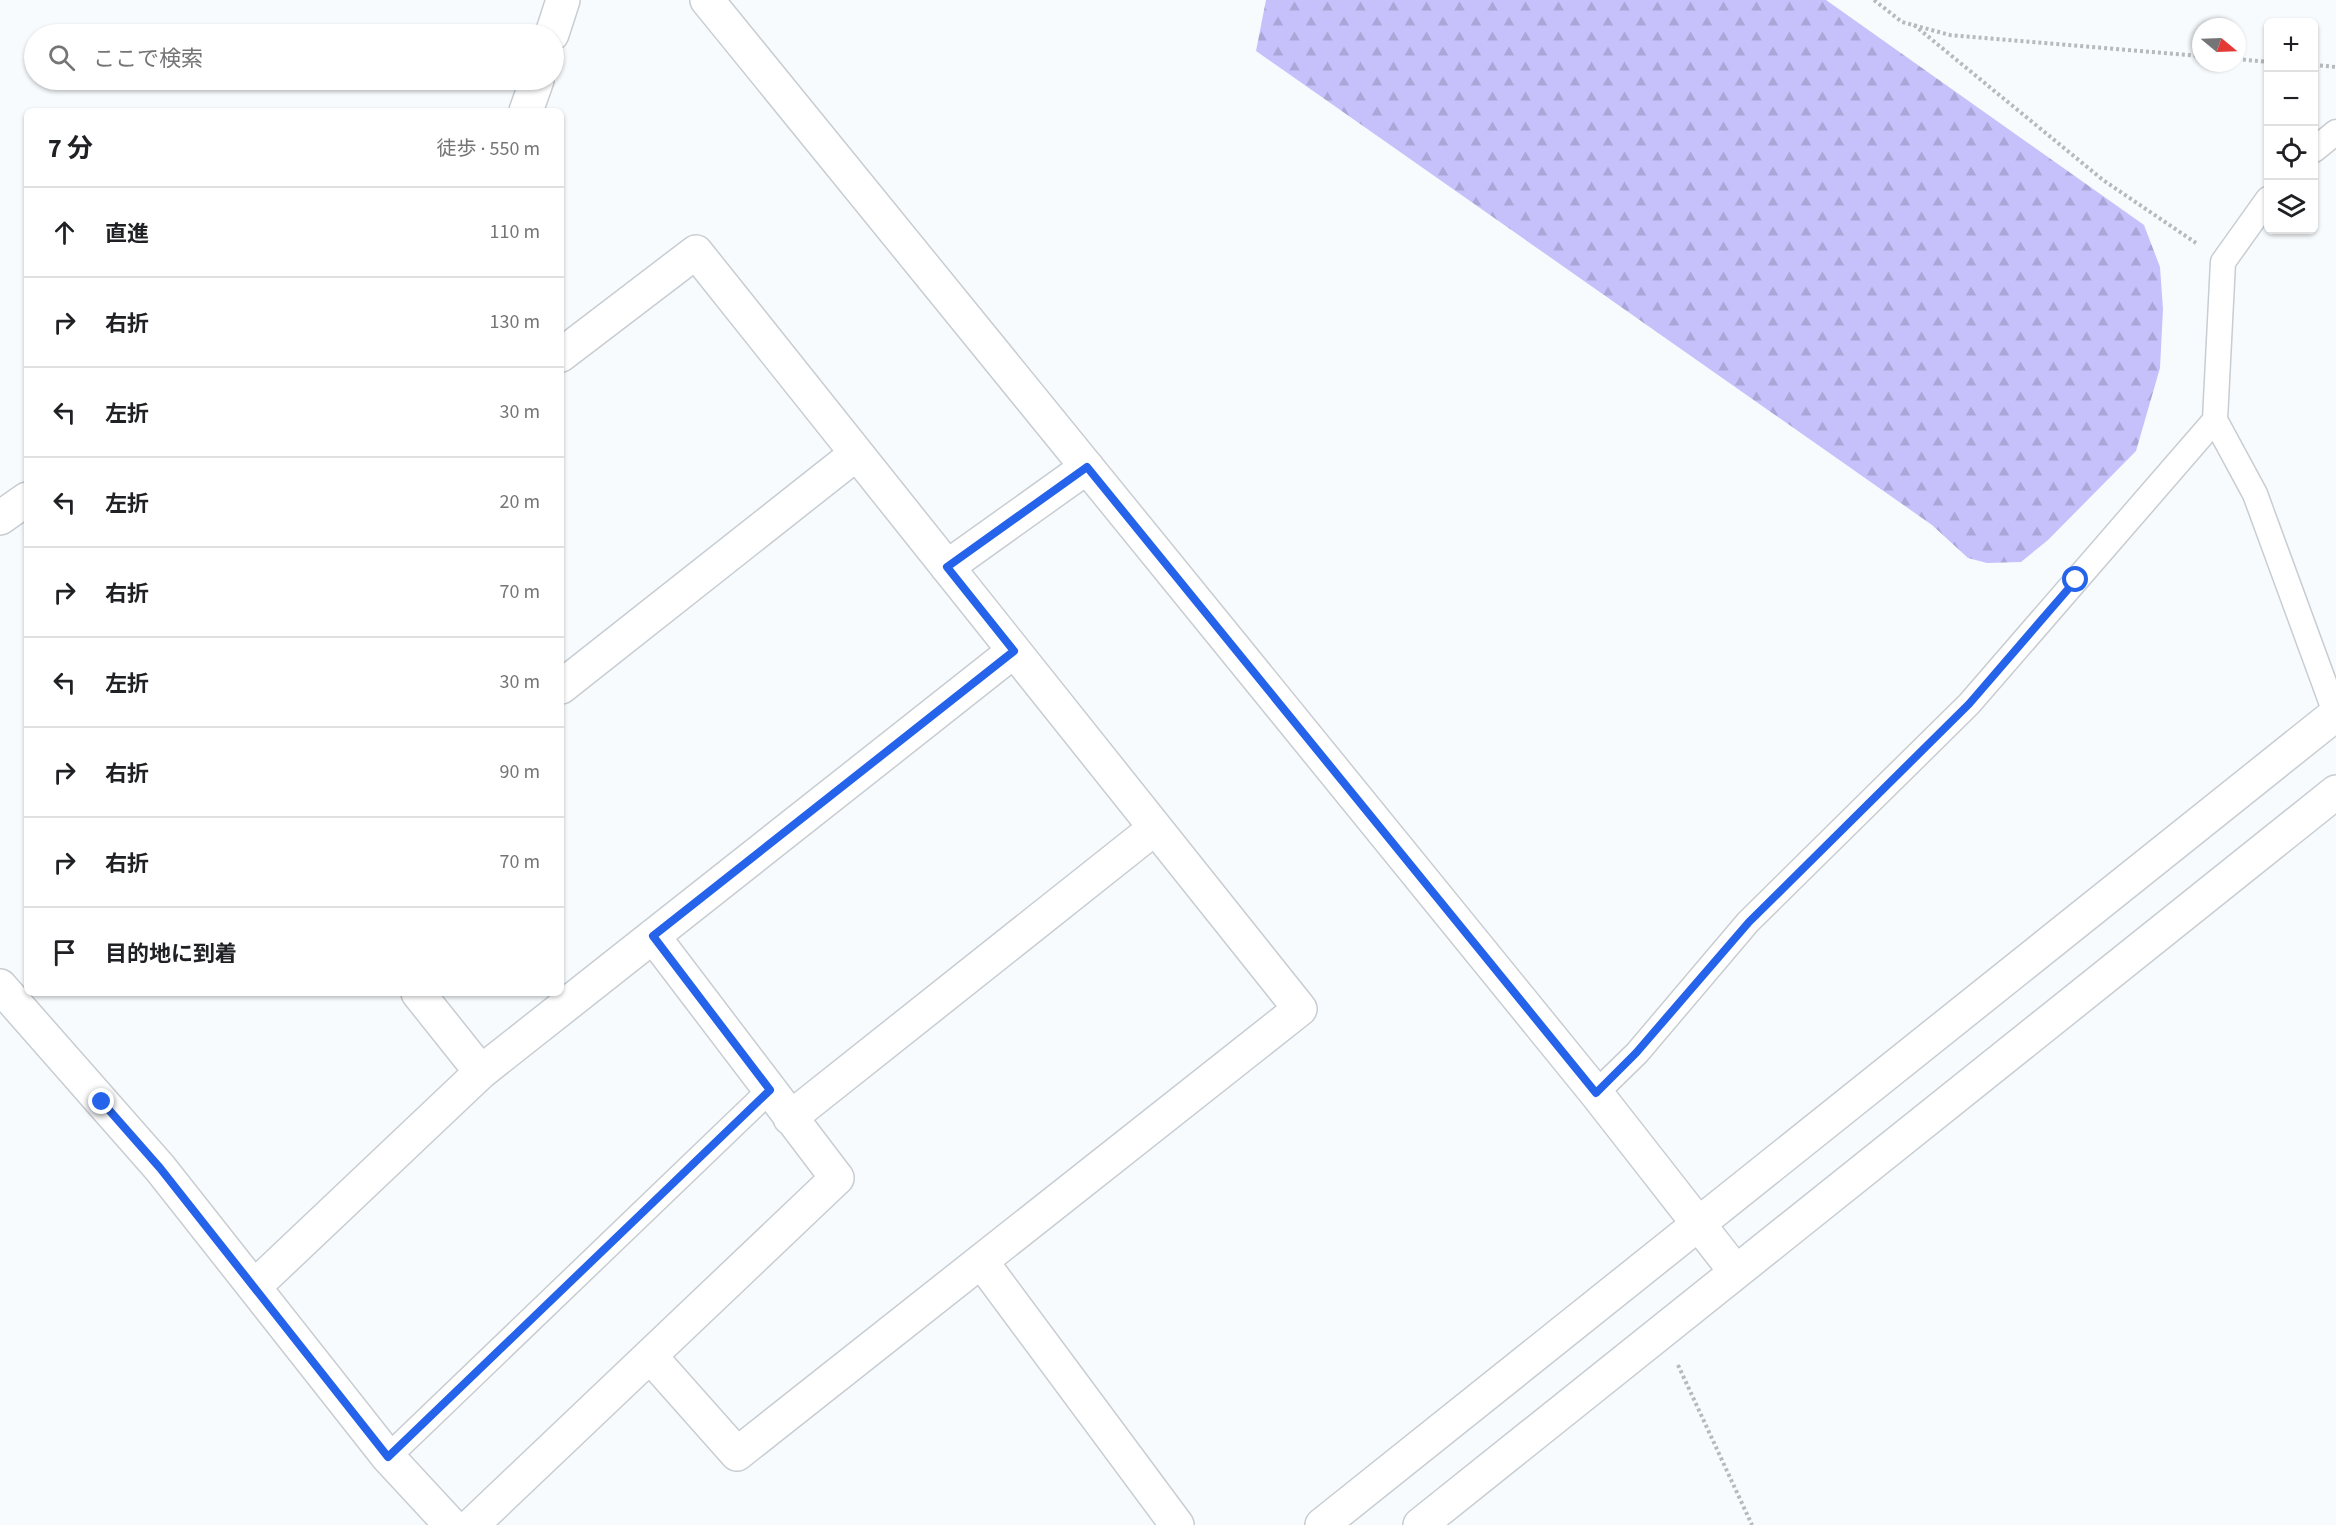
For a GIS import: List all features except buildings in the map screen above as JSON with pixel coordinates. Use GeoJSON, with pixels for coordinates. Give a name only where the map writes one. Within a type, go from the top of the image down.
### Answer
{"type":"FeatureCollection","features":[{"type":"Feature","properties":{"kind":"street"},"geometry":{"type":"LineString","coordinates":[[555,24],[563,0]]}},
{"type":"Feature","properties":{"kind":"street"},"geometry":{"type":"LineString","coordinates":[[707,0],[1596,1093],[1736,1272]]}},
{"type":"Feature","properties":{"kind":"street"},"geometry":{"type":"LineString","coordinates":[[527,108],[533,90]]}},
{"type":"Feature","properties":{"kind":"street"},"geometry":{"type":"LineString","coordinates":[[564,353],[696,252],[1300,1009],[737,1454],[650,1356]]}},
{"type":"Feature","properties":{"kind":"street"},"geometry":{"type":"LineString","coordinates":[[564,685],[856,454]]}},
{"type":"Feature","properties":{"kind":"street"},"geometry":{"type":"LineString","coordinates":[[947,567],[1087,467]]}},
{"type":"Feature","properties":{"kind":"street"},"geometry":{"type":"LineString","coordinates":[[0,518],[24,501]]}},
{"type":"Feature","properties":{"kind":"street"},"geometry":{"type":"LineString","coordinates":[[254,1287],[481,1072],[1014,651]]}},
{"type":"Feature","properties":{"kind":"street"},"geometry":{"type":"LineString","coordinates":[[1322,1525],[2336,714]]}},
{"type":"Feature","properties":{"kind":"street"},"geometry":{"type":"LineString","coordinates":[[1420,1525],[2336,792]]}},
{"type":"Feature","properties":{"kind":"street"},"geometry":{"type":"LineString","coordinates":[[790,1118],[1155,828]]}},
{"type":"Feature","properties":{"kind":"street"},"geometry":{"type":"LineString","coordinates":[[472,1525],[837,1178],[653,936]]}},
{"type":"Feature","properties":{"kind":"street"},"geometry":{"type":"LineString","coordinates":[[0,986],[160,1168],[388,1457],[451,1525]]}},
{"type":"Feature","properties":{"kind":"street"},"geometry":{"type":"LineString","coordinates":[[420,996],[481,1072]]}},
{"type":"Feature","properties":{"kind":"street"},"geometry":{"type":"LineString","coordinates":[[981,1261],[1178,1525]]}},
{"type":"Feature","properties":{"kind":"lane"},"geometry":{"type":"LineString","coordinates":[[2318,146],[2336,132]]}},
{"type":"Feature","properties":{"kind":"lane"},"geometry":{"type":"LineString","coordinates":[[2264,205],[2223,262],[2215,420],[2255,494],[2336,714]]}},
{"type":"Feature","properties":{"kind":"lane"},"geometry":{"type":"LineString","coordinates":[[1596,1093],[1636,1053],[1749,922],[1969,704],[2215,420]]}},
{"type":"Feature","properties":{"kind":"lane"},"geometry":{"type":"LineString","coordinates":[[388,1457],[770,1090]]}},
{"type":"Feature","properties":{"kind":"path"},"geometry":{"type":"LineString","coordinates":[[1874,0],[1902,22],[1950,35],[2192,55]]}},
{"type":"Feature","properties":{"kind":"path"},"geometry":{"type":"LineString","coordinates":[[1914,26],[2103,180],[2223,262]]}},
{"type":"Feature","properties":{"kind":"path"},"geometry":{"type":"LineString","coordinates":[[2246,60],[2264,62]]}},
{"type":"Feature","properties":{"kind":"path"},"geometry":{"type":"LineString","coordinates":[[2318,65],[2336,67]]}},
{"type":"Feature","properties":{"kind":"path"},"geometry":{"type":"LineString","coordinates":[[1662,1331],[1752,1525]]}},
{"type":"Feature","properties":{"kind":"green space"},"geometry":{"type":"Polygon","coordinates":[[[1266,0],[1826,0],[2144,225],[2160,267],[2163,309],[2160,368],[2136,451],[2048,540],[2021,562],[1987,563],[1968,558],[1932,525],[1256,51],[1266,0]]]}},
{"type":"Feature","properties":{"kind":"route"},"geometry":{"type":"LineString","coordinates":[[102,1102],[160,1168],[388,1457],[770,1090],[653,936],[1014,651],[947,567],[1087,467],[1596,1093],[1636,1053],[1749,922],[1969,704],[2076,580]]}}]}
